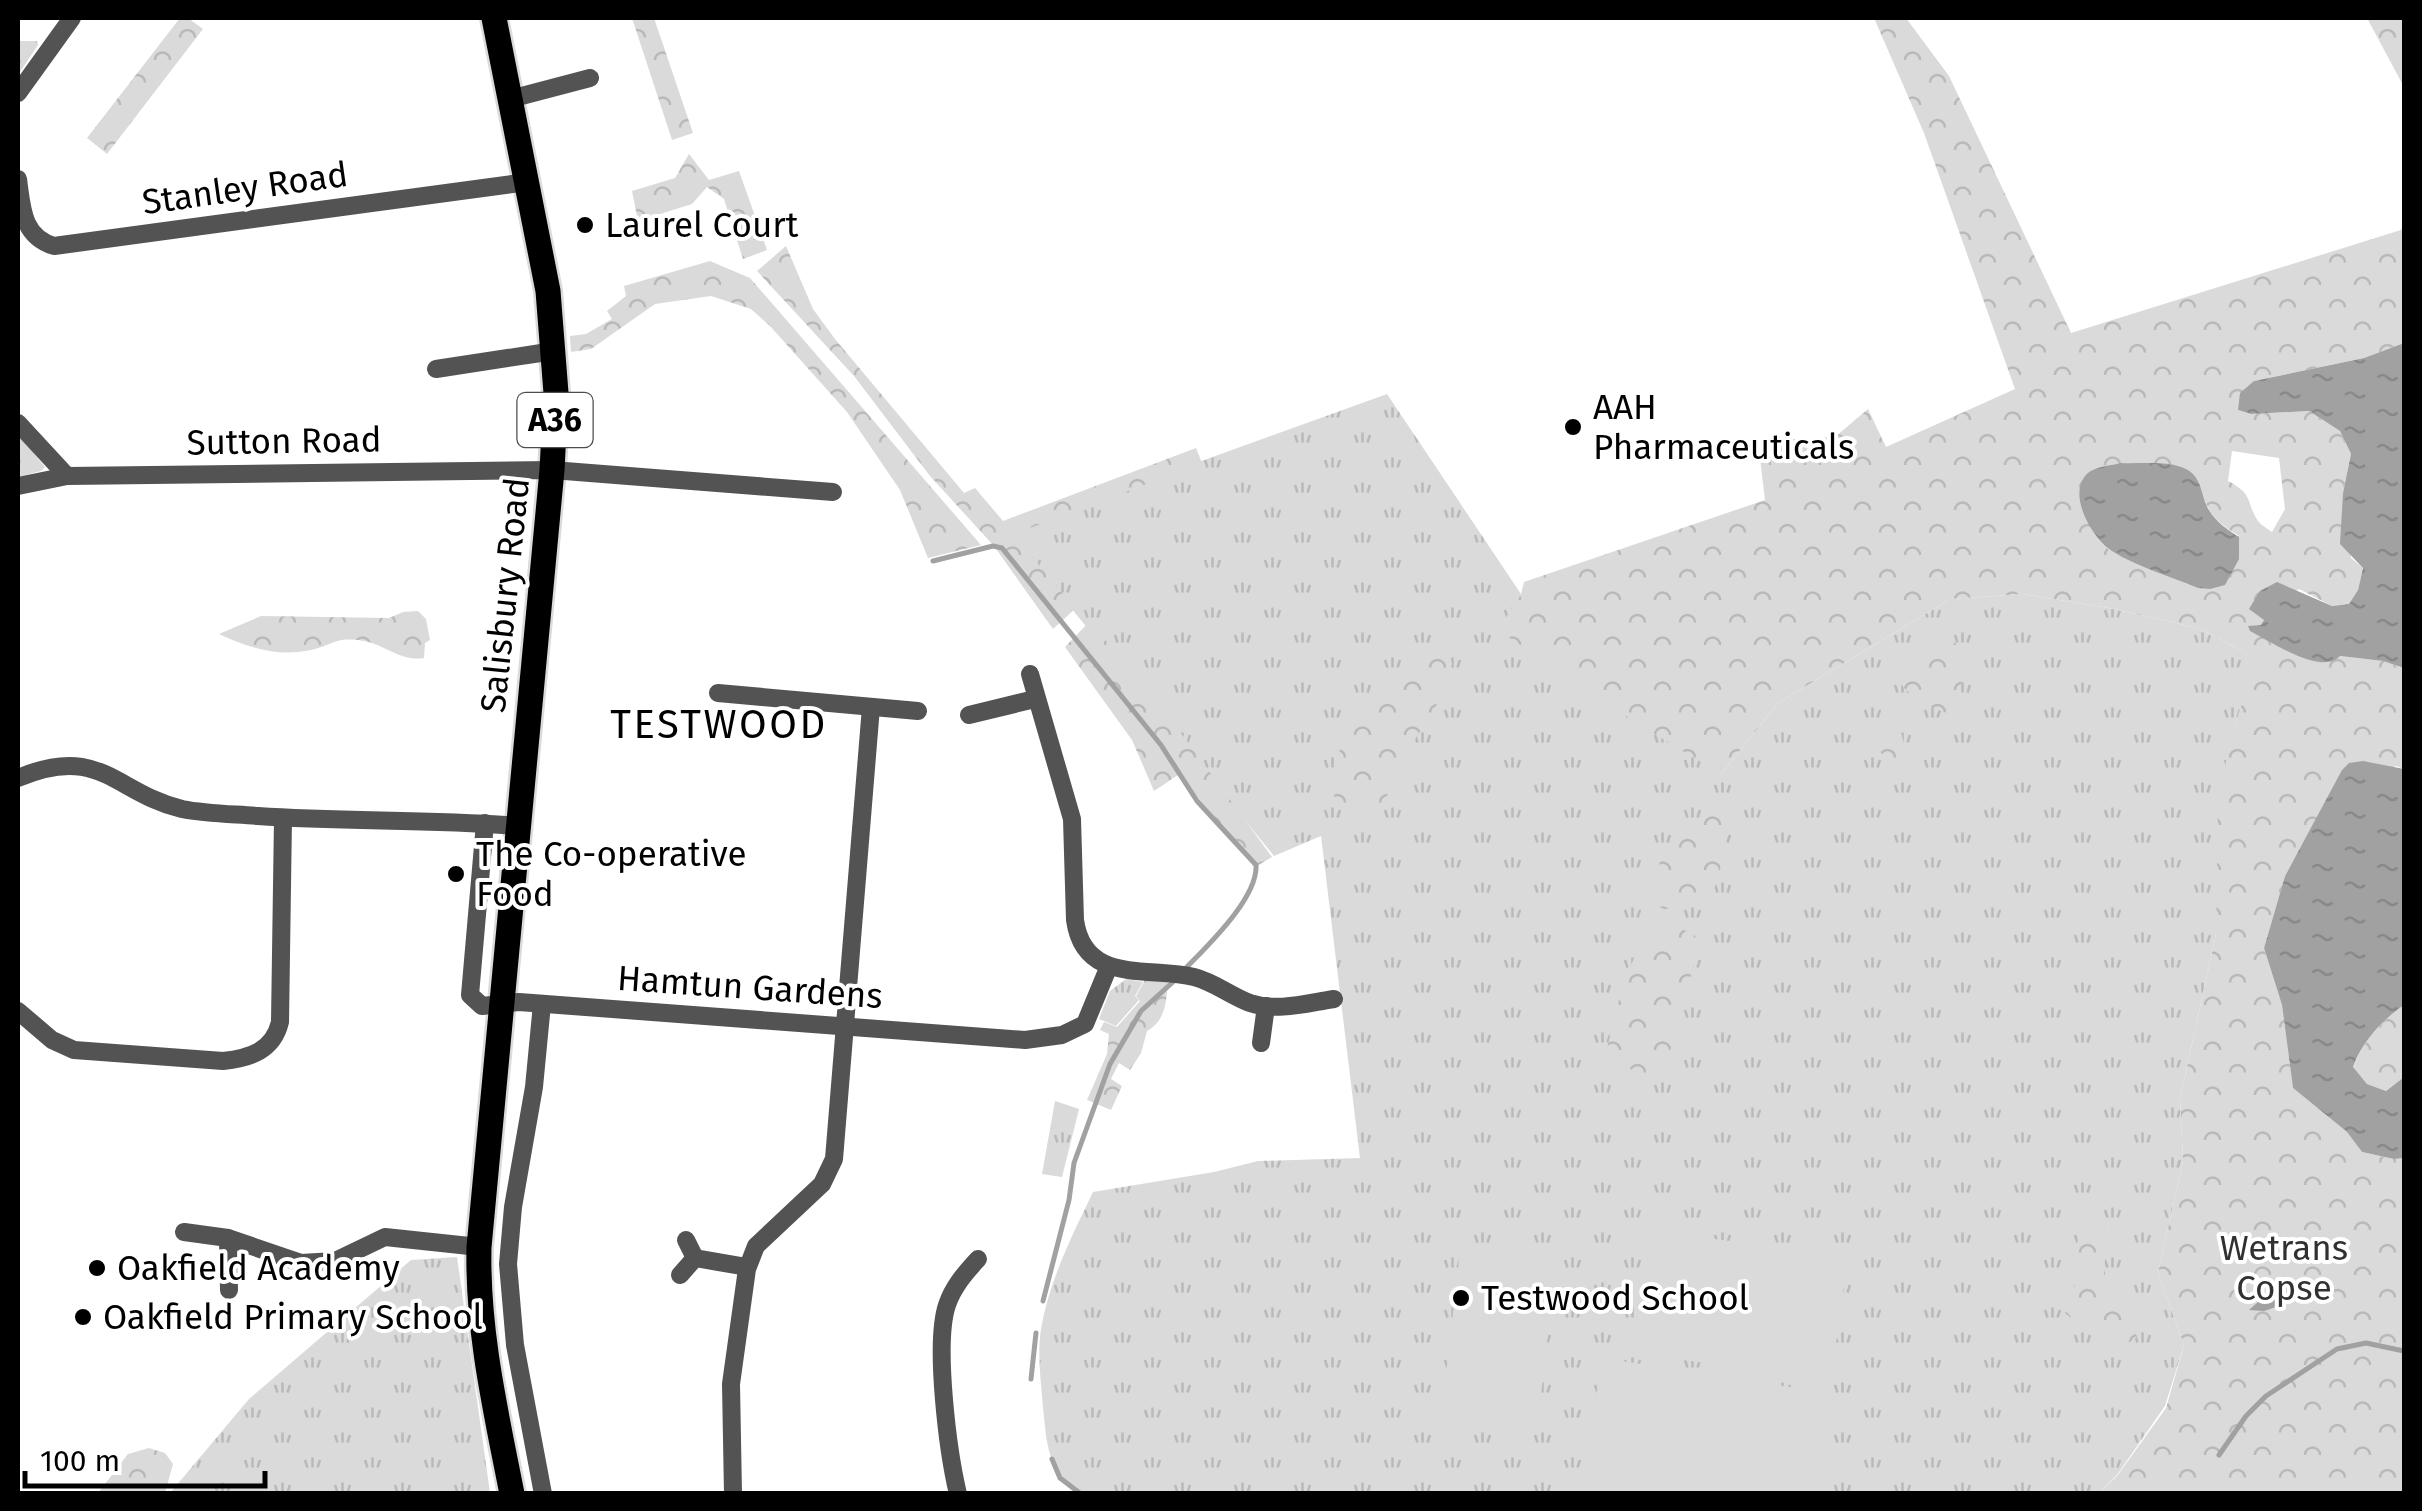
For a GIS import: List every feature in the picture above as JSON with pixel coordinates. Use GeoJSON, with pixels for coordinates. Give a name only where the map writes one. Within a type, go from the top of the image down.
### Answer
{"type":"FeatureCollection","features":[{"type":"Feature","properties":{"kind":"main road","name":"Salisbury Road"},"geometry":{"type":"LineString","coordinates":[[494,18],[548,291],[554,351],[552,470],[478,1247],[486,1360],[512,1494]]}},
{"type":"Feature","properties":{"kind":"street"},"geometry":{"type":"LineString","coordinates":[[18,92],[72,18]]}},
{"type":"Feature","properties":{"kind":"street"},"geometry":{"type":"LineString","coordinates":[[510,99],[590,78]]}},
{"type":"Feature","properties":{"kind":"street","name":"Stanley Road"},"geometry":{"type":"LineString","coordinates":[[18,178],[22,214],[28,228],[42,243],[54,246],[527,182]]}},
{"type":"Feature","properties":{"kind":"street"},"geometry":{"type":"LineString","coordinates":[[436,369],[554,351]]}},
{"type":"Feature","properties":{"kind":"street"},"geometry":{"type":"LineString","coordinates":[[18,423],[67,476]]}},
{"type":"Feature","properties":{"kind":"street","name":"Sutton Road"},"geometry":{"type":"LineString","coordinates":[[18,486],[67,476],[552,470],[833,492]]}},
{"type":"Feature","properties":{"kind":"street"},"geometry":{"type":"LineString","coordinates":[[1030,674],[1072,819],[1077,931],[1086,949],[1109,966],[1193,977],[1266,1006],[1334,999]]}},
{"type":"Feature","properties":{"kind":"street"},"geometry":{"type":"LineString","coordinates":[[718,693],[918,711]]}},
{"type":"Feature","properties":{"kind":"street"},"geometry":{"type":"LineString","coordinates":[[970,715],[1035,699]]}},
{"type":"Feature","properties":{"kind":"street"},"geometry":{"type":"LineString","coordinates":[[733,1494],[732,1361],[747,1267],[762,1238],[814,1192],[832,1167],[872,707]]}},
{"type":"Feature","properties":{"kind":"street"},"geometry":{"type":"LineString","coordinates":[[18,778],[39,770],[75,766],[108,774],[183,809],[282,818],[518,826]]}},
{"type":"Feature","properties":{"kind":"street"},"geometry":{"type":"LineString","coordinates":[[18,1011],[52,1040],[86,1053],[223,1061],[261,1051],[274,1037],[280,1022],[282,818]]}},
{"type":"Feature","properties":{"kind":"street"},"geometry":{"type":"LineString","coordinates":[[485,823],[470,996],[482,1006],[500,1003]]}},
{"type":"Feature","properties":{"kind":"street","name":"Hamtun Gardens"},"geometry":{"type":"LineString","coordinates":[[500,1003],[995,1039],[1046,1038],[1080,1028],[1089,1017],[1109,966]]}},
{"type":"Feature","properties":{"kind":"street"},"geometry":{"type":"LineString","coordinates":[[542,1004],[508,1264],[515,1346],[543,1494]]}},
{"type":"Feature","properties":{"kind":"street"},"geometry":{"type":"LineString","coordinates":[[1260,1043],[1266,1006]]}},
{"type":"Feature","properties":{"kind":"street"},"geometry":{"type":"LineString","coordinates":[[184,1232],[228,1238],[301,1263],[335,1261],[385,1237],[478,1247]]}},
{"type":"Feature","properties":{"kind":"street"},"geometry":{"type":"LineString","coordinates":[[228,1238],[229,1290]]}},
{"type":"Feature","properties":{"kind":"street"},"geometry":{"type":"LineString","coordinates":[[686,1240],[695,1258]]}},
{"type":"Feature","properties":{"kind":"street"},"geometry":{"type":"LineString","coordinates":[[695,1258],[747,1267]]}},
{"type":"Feature","properties":{"kind":"street"},"geometry":{"type":"LineString","coordinates":[[680,1275],[695,1258]]}},
{"type":"Feature","properties":{"kind":"street"},"geometry":{"type":"LineString","coordinates":[[958,1494],[948,1444],[943,1324],[955,1286],[978,1260]]}},
{"type":"Feature","properties":{"kind":"green space"},"geometry":{"type":"Polygon","coordinates":[[[180,18],[188,18],[203,29],[107,154],[87,138],[180,18]]]}},
{"type":"Feature","properties":{"kind":"green space"},"geometry":{"type":"Polygon","coordinates":[[[632,18],[654,18],[693,133],[672,140],[632,18]]]}},
{"type":"Feature","properties":{"kind":"green space","name":"Wetrans Copse"},"geometry":{"type":"Polygon","coordinates":[[[1874,18],[1906,18],[1949,76],[2071,333],[2401,230],[2404,221],[2404,343],[2364,358],[2254,381],[2238,410],[2251,414],[2309,411],[2340,431],[2351,454],[2343,493],[2351,558],[2363,568],[2358,590],[2349,604],[2332,606],[2299,589],[2260,616],[2264,620],[2262,625],[2339,656],[2383,661],[2404,668],[2404,769],[2396,766],[2323,808],[2285,876],[2264,948],[2282,1005],[2293,1088],[2347,1132],[2362,1152],[2404,1158],[2404,1493],[2099,1493],[2117,1476],[2166,1408],[2184,1345],[2158,1273],[2183,1161],[2180,1099],[2216,934],[2218,797],[2234,727],[2251,679],[2245,652],[2198,628],[2109,608],[2023,594],[1950,599],[1778,703],[1721,774],[1638,724],[1498,630],[1521,594],[1524,582],[1765,500],[1758,441],[1835,437],[1868,409],[1886,447],[2015,389],[1924,133],[1874,18]],[[2232,451],[2228,481],[2242,490],[2258,521],[2272,532],[2285,509],[2279,458],[2232,451]],[[2167,464],[2085,517],[2109,550],[2239,536],[2212,513],[2193,475],[2167,464]]]}},
{"type":"Feature","properties":{"kind":"green space"},"geometry":{"type":"Polygon","coordinates":[[[2367,18],[2404,18],[2404,87],[2367,18]]]}},
{"type":"Feature","properties":{"kind":"green space"},"geometry":{"type":"Polygon","coordinates":[[[18,41],[37,41],[38,45],[18,75],[18,41]]]}},
{"type":"Feature","properties":{"kind":"green space"},"geometry":{"type":"Polygon","coordinates":[[[689,154],[709,180],[739,171],[767,250],[743,259],[724,199],[707,187],[692,204],[638,221],[632,191],[675,178],[689,154]]]}},
{"type":"Feature","properties":{"kind":"green space"},"geometry":{"type":"Polygon","coordinates":[[[786,246],[813,309],[835,339],[964,493],[975,488],[1003,521],[1196,448],[1202,463],[1014,534],[1075,609],[1053,629],[994,546],[930,476],[854,376],[757,271],[786,246]]]}},
{"type":"Feature","properties":{"kind":"green space"},"geometry":{"type":"Polygon","coordinates":[[[710,261],[750,278],[981,545],[928,558],[900,490],[847,412],[751,309],[711,296],[655,304],[591,349],[571,352],[570,336],[586,334],[612,319],[607,311],[626,296],[624,286],[710,261]]]}},
{"type":"Feature","properties":{"kind":"green space"},"geometry":{"type":"Polygon","coordinates":[[[1387,394],[1521,594],[1499,630],[1721,774],[1778,703],[1950,599],[2023,594],[2109,608],[2198,628],[2245,652],[2252,679],[2234,727],[2216,934],[2180,1099],[2183,1161],[2158,1273],[2184,1345],[2165,1406],[2117,1475],[2098,1494],[1081,1494],[1055,1466],[1044,1421],[1041,1329],[1055,1276],[1093,1192],[1258,1161],[1360,1158],[1321,836],[1274,856],[1008,531],[1387,394]]]}},
{"type":"Feature","properties":{"kind":"green space"},"geometry":{"type":"Polygon","coordinates":[[[18,434],[45,467],[41,471],[18,477],[18,434]]]}},
{"type":"Feature","properties":{"kind":"green space"},"geometry":{"type":"Polygon","coordinates":[[[418,611],[426,619],[430,640],[425,643],[424,658],[416,659],[354,640],[299,652],[275,652],[219,634],[261,616],[389,618],[418,611]]]}},
{"type":"Feature","properties":{"kind":"green space"},"geometry":{"type":"Polygon","coordinates":[[[1090,621],[1187,741],[1272,857],[1257,866],[1178,775],[1154,791],[1132,740],[1065,647],[1090,621]]]}},
{"type":"Feature","properties":{"kind":"green space"},"geometry":{"type":"Polygon","coordinates":[[[1952,639],[1961,654],[1962,672],[1959,709],[1949,714],[1909,692],[1894,670],[1927,646],[1952,639]]]}},
{"type":"Feature","properties":{"kind":"green space"},"geometry":{"type":"Polygon","coordinates":[[[1446,652],[1452,663],[1446,690],[1407,752],[1380,811],[1356,811],[1334,802],[1336,761],[1365,712],[1414,665],[1446,652]]]}},
{"type":"Feature","properties":{"kind":"green space"},"geometry":{"type":"Polygon","coordinates":[[[1889,726],[1900,730],[1905,747],[1904,764],[1898,768],[1881,753],[1880,738],[1889,726]]]}},
{"type":"Feature","properties":{"kind":"green space"},"geometry":{"type":"Polygon","coordinates":[[[1716,812],[1723,819],[1723,852],[1707,906],[1664,909],[1649,902],[1654,877],[1665,854],[1716,812]]]}},
{"type":"Feature","properties":{"kind":"green space"},"geometry":{"type":"Polygon","coordinates":[[[1663,928],[1682,929],[1695,936],[1699,947],[1670,1051],[1656,1079],[1604,1061],[1631,965],[1650,935],[1663,928]]]}},
{"type":"Feature","properties":{"kind":"green space"},"geometry":{"type":"Polygon","coordinates":[[[1126,979],[1143,982],[1135,996],[1139,1000],[1116,1026],[1099,1019],[1110,991],[1126,979]]]}},
{"type":"Feature","properties":{"kind":"green space"},"geometry":{"type":"Polygon","coordinates":[[[1145,980],[1168,982],[1164,1010],[1147,1031],[1141,1053],[1130,1070],[1119,1063],[1111,1079],[1122,1086],[1111,1110],[1087,1100],[1107,1054],[1109,1034],[1100,1030],[1104,1022],[1117,1027],[1140,1001],[1136,996],[1145,980]]]}},
{"type":"Feature","properties":{"kind":"green space"},"geometry":{"type":"Polygon","coordinates":[[[2404,1005],[2404,1077],[2386,1091],[2367,1084],[2353,1068],[2374,1032],[2404,1005]]]}},
{"type":"Feature","properties":{"kind":"green space"},"geometry":{"type":"Polygon","coordinates":[[[1055,1101],[1079,1109],[1062,1177],[1042,1174],[1055,1101]]]}},
{"type":"Feature","properties":{"kind":"green space"},"geometry":{"type":"Polygon","coordinates":[[[2090,1217],[2104,1221],[2105,1275],[2112,1296],[2134,1318],[2136,1338],[2127,1344],[2094,1333],[2065,1313],[2076,1282],[2078,1231],[2090,1217]]]}},
{"type":"Feature","properties":{"kind":"green space"},"geometry":{"type":"Polygon","coordinates":[[[1648,1230],[1848,1257],[1831,1380],[1632,1353],[1648,1230]]]}},
{"type":"Feature","properties":{"kind":"green space"},"geometry":{"type":"Polygon","coordinates":[[[1461,1242],[1557,1254],[1537,1430],[1441,1419],[1461,1242]]]}},
{"type":"Feature","properties":{"kind":"green space"},"geometry":{"type":"Polygon","coordinates":[[[457,1257],[490,1493],[170,1493],[249,1399],[411,1260],[457,1257]]]}},
{"type":"Feature","properties":{"kind":"green space"},"geometry":{"type":"Polygon","coordinates":[[[1602,1358],[1834,1394],[1819,1493],[1581,1493],[1602,1358]]]}},
{"type":"Feature","properties":{"kind":"green space"},"geometry":{"type":"Polygon","coordinates":[[[149,1448],[165,1453],[173,1464],[165,1493],[98,1493],[128,1454],[149,1448]]]}},
{"type":"Feature","properties":{"kind":"water"},"geometry":{"type":"Polygon","coordinates":[[[2404,343],[2404,668],[2383,661],[2340,656],[2332,661],[2309,660],[2250,631],[2248,626],[2261,625],[2264,620],[2249,609],[2260,591],[2277,582],[2332,606],[2349,604],[2358,590],[2363,568],[2340,544],[2343,493],[2351,454],[2340,431],[2309,411],[2251,414],[2238,410],[2240,393],[2254,381],[2364,358],[2404,343]]]}},
{"type":"Feature","properties":{"kind":"water"},"geometry":{"type":"Polygon","coordinates":[[[2121,463],[2171,464],[2196,477],[2212,514],[2239,537],[2239,559],[2225,585],[2198,588],[2122,557],[2097,537],[2081,506],[2080,485],[2092,470],[2121,463]]]}},
{"type":"Feature","properties":{"kind":"water"},"geometry":{"type":"Polygon","coordinates":[[[2363,761],[2404,769],[2404,1005],[2374,1032],[2353,1067],[2367,1084],[2386,1091],[2404,1077],[2404,1158],[2394,1159],[2362,1152],[2347,1132],[2293,1088],[2282,1005],[2264,948],[2285,876],[2342,770],[2349,763],[2363,761]]]}},
{"type":"Feature","properties":{"kind":"water"},"geometry":{"type":"Polygon","coordinates":[[[2292,1283],[2303,1287],[2300,1299],[2264,1311],[2249,1310],[2266,1295],[2292,1283]]]}},
{"type":"Feature","properties":{"kind":"waterway"},"geometry":{"type":"LineString","coordinates":[[933,561],[993,546],[1002,548],[1161,745],[1197,801],[1256,865],[1249,892],[1240,906],[1185,969]]}},
{"type":"Feature","properties":{"kind":"waterway"},"geometry":{"type":"LineString","coordinates":[[1043,1301],[1069,1200],[1074,1163],[1110,1064],[1141,1011],[1174,981]]}},
{"type":"Feature","properties":{"kind":"waterway"},"geometry":{"type":"LineString","coordinates":[[1031,1379],[1036,1333]]}},
{"type":"Feature","properties":{"kind":"waterway"},"geometry":{"type":"LineString","coordinates":[[2219,1455],[2246,1416],[2266,1396],[2337,1349],[2366,1343],[2404,1351]]}},
{"type":"Feature","properties":{"kind":"waterway"},"geometry":{"type":"LineString","coordinates":[[1052,1459],[1060,1478],[1081,1494]]}},
{"type":"Feature","properties":{"kind":"place","name":"Laurel Court"},"geometry":{"type":"Point","coordinates":[585,225]}},
{"type":"Feature","properties":{"kind":"place","name":"AAH Pharmaceuticals"},"geometry":{"type":"Point","coordinates":[1573,427]}},
{"type":"Feature","properties":{"kind":"place","name":"The Co-operative Food"},"geometry":{"type":"Point","coordinates":[456,874]}},
{"type":"Feature","properties":{"kind":"place","name":"Oakfield Academy"},"geometry":{"type":"Point","coordinates":[97,1268]}},
{"type":"Feature","properties":{"kind":"place","name":"Testwood School"},"geometry":{"type":"Point","coordinates":[1461,1298]}},
{"type":"Feature","properties":{"kind":"place","name":"Oakfield Primary School"},"geometry":{"type":"Point","coordinates":[83,1317]}},
{"type":"Feature","properties":{"kind":"district","name":"TESTWOOD"},"geometry":{"type":"Point","coordinates":[719,725]}}]}
